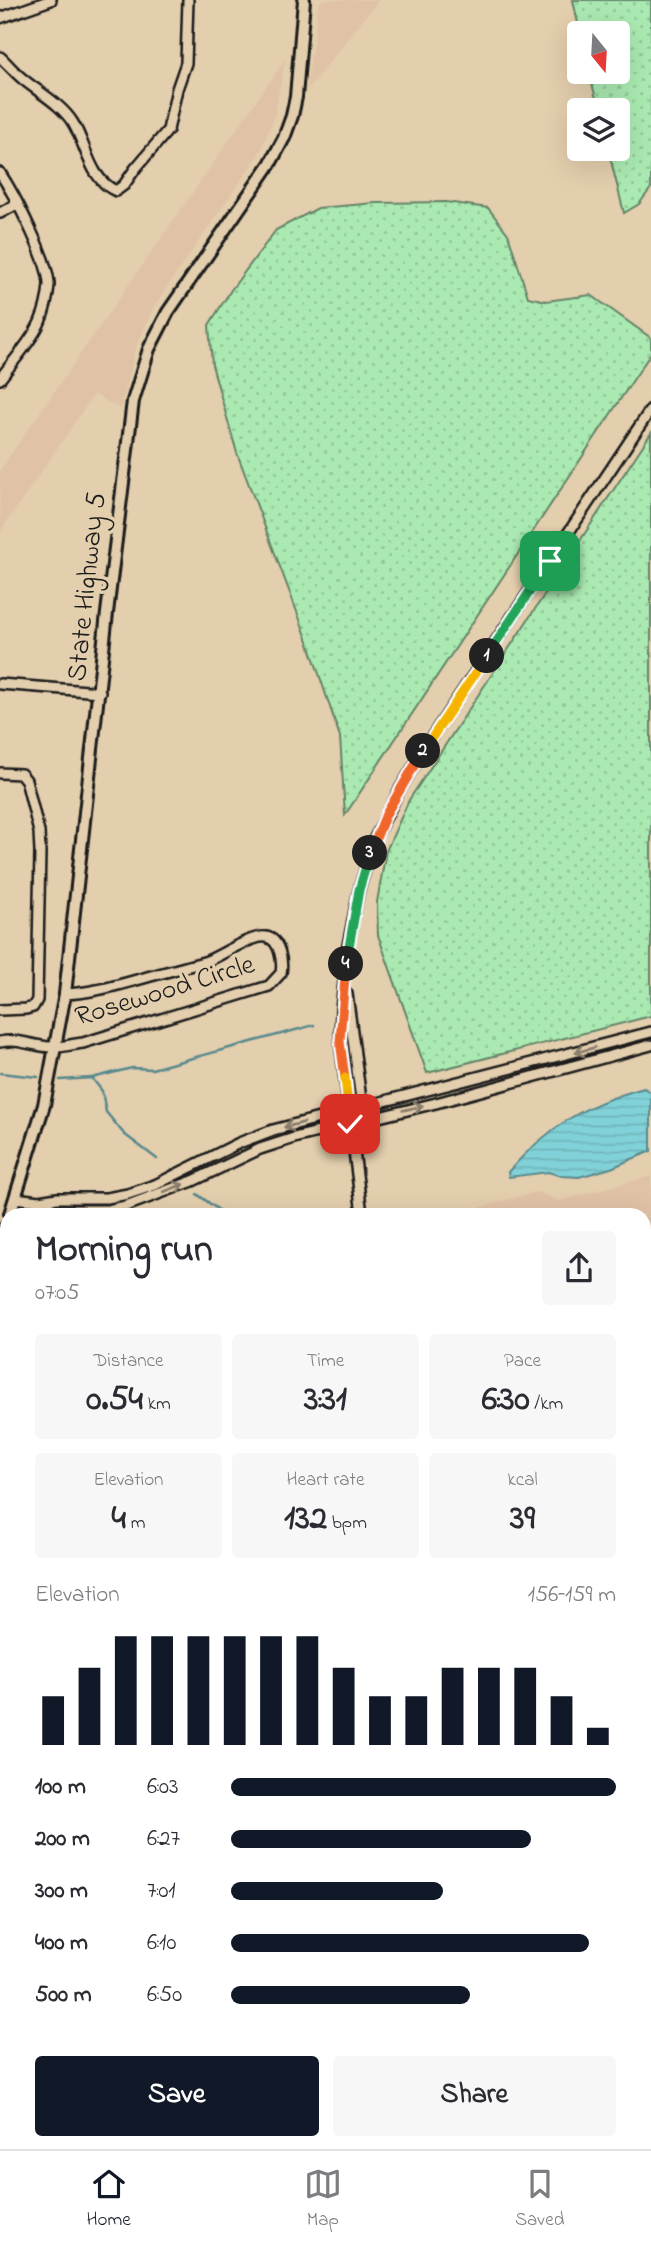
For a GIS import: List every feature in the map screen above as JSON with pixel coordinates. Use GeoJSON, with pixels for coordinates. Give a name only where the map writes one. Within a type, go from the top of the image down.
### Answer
{"type":"FeatureCollection","features":[{"type":"Feature","properties":{"kind":"main road","name":"State Highway 5"},"geometry":{"type":"LineString","coordinates":[[9,1208],[15,1198],[44,1105],[65,994],[130,427],[141,374],[155,336],[168,312],[270,164],[284,138],[296,97],[304,0]]}},
{"type":"Feature","properties":{"kind":"street"},"geometry":{"type":"LineString","coordinates":[[0,18],[51,0]]}},
{"type":"Feature","properties":{"kind":"street"},"geometry":{"type":"LineString","coordinates":[[0,57],[72,121],[94,173],[116,191],[124,185],[168,130],[186,63],[188,0]]}},
{"type":"Feature","properties":{"kind":"street"},"geometry":{"type":"LineString","coordinates":[[0,173],[46,266],[49,285],[39,324],[0,379]]}},
{"type":"Feature","properties":{"kind":"street"},"geometry":{"type":"LineString","coordinates":[[0,213],[17,204]]}},
{"type":"Feature","properties":{"kind":"street"},"geometry":{"type":"LineString","coordinates":[[361,1208],[340,1041],[341,1009],[348,945],[359,890],[374,840],[426,746],[651,409]]}},
{"type":"Feature","properties":{"kind":"street"},"geometry":{"type":"LineString","coordinates":[[0,684],[100,692]]}},
{"type":"Feature","properties":{"kind":"street"},"geometry":{"type":"LineString","coordinates":[[0,773],[21,774],[26,780],[39,832],[37,1000],[33,1007],[26,1009],[0,1010]]}},
{"type":"Feature","properties":{"kind":"street","name":"Rosewood Circle"},"geometry":{"type":"LineString","coordinates":[[56,1047],[83,1043],[269,986],[281,973],[282,964],[274,941],[270,937],[258,937],[204,961],[87,993],[65,994]]}},
{"type":"Feature","properties":{"kind":"street"},"geometry":{"type":"LineString","coordinates":[[345,977],[362,1107],[350,1124]]}},
{"type":"Feature","properties":{"kind":"street"},"geometry":{"type":"LineString","coordinates":[[15,1198],[39,1201],[118,1196],[155,1185],[239,1143],[273,1130],[651,1032]]}},
{"type":"Feature","properties":{"kind":"street"},"geometry":{"type":"LineString","coordinates":[[0,1042],[19,1040],[56,1047]]}},
{"type":"Feature","properties":{"kind":"street"},"geometry":{"type":"LineString","coordinates":[[117,1208],[199,1178],[260,1149],[294,1138],[651,1045]]}},
{"type":"Feature","properties":{"kind":"street"},"geometry":{"type":"LineString","coordinates":[[491,1074],[495,1087]]}},
{"type":"Feature","properties":{"kind":"street"},"geometry":{"type":"LineString","coordinates":[[195,1167],[199,1178]]}},
{"type":"Feature","properties":{"kind":"street"},"geometry":{"type":"LineString","coordinates":[[39,1201],[51,1208]]}},
{"type":"Feature","properties":{"kind":"shaded area"},"geometry":{"type":"Polygon","coordinates":[[[322,0],[379,0],[306,91],[319,3],[322,0]]]}},
{"type":"Feature","properties":{"kind":"shaded area"},"geometry":{"type":"Polygon","coordinates":[[[285,60],[274,117],[259,154],[154,306],[136,347],[121,409],[94,394],[0,532],[0,470],[285,60]]]}},
{"type":"Feature","properties":{"kind":"shaded area"},"geometry":{"type":"Polygon","coordinates":[[[651,1176],[651,1208],[479,1208],[536,1192],[559,1201],[651,1176]]]}},
{"type":"Feature","properties":{"kind":"green space"},"geometry":{"type":"Polygon","coordinates":[[[573,0],[651,0],[651,188],[639,204],[624,213],[611,161],[630,161],[630,98],[596,98],[592,84],[630,84],[630,21],[577,21],[573,0]]]}},
{"type":"Feature","properties":{"kind":"green space"},"geometry":{"type":"Polygon","coordinates":[[[446,202],[488,208],[508,234],[528,297],[546,301],[591,295],[651,338],[651,353],[345,815],[340,737],[308,641],[237,453],[212,365],[209,325],[231,290],[276,230],[318,208],[376,203],[446,202]]]}},
{"type":"Feature","properties":{"kind":"green space"},"geometry":{"type":"Polygon","coordinates":[[[651,433],[651,1016],[427,1073],[378,935],[377,902],[386,851],[409,800],[651,433]]]}},
{"type":"Feature","properties":{"kind":"water"},"geometry":{"type":"Polygon","coordinates":[[[644,1088],[651,1092],[651,1151],[611,1168],[579,1177],[548,1172],[509,1177],[508,1172],[553,1129],[586,1109],[644,1088]]]}},
{"type":"Feature","properties":{"kind":"waterway"},"geometry":{"type":"LineString","coordinates":[[92,1078],[132,1068],[152,1069],[314,1025]]}},
{"type":"Feature","properties":{"kind":"waterway"},"geometry":{"type":"LineString","coordinates":[[0,1073],[38,1077]]}},
{"type":"Feature","properties":{"kind":"waterway"},"geometry":{"type":"LineString","coordinates":[[60,1080],[92,1078],[102,1091],[106,1112],[124,1134],[157,1159]]}},
{"type":"Feature","properties":{"kind":"waterway"},"geometry":{"type":"LineString","coordinates":[[197,1194],[216,1208]]}},
{"type":"Feature","properties":{"kind":"route"},"geometry":{"type":"LineString","coordinates":[[350,1124],[340,1041],[341,1009],[350,931],[374,840],[399,790],[426,746],[550,561]]}}]}
